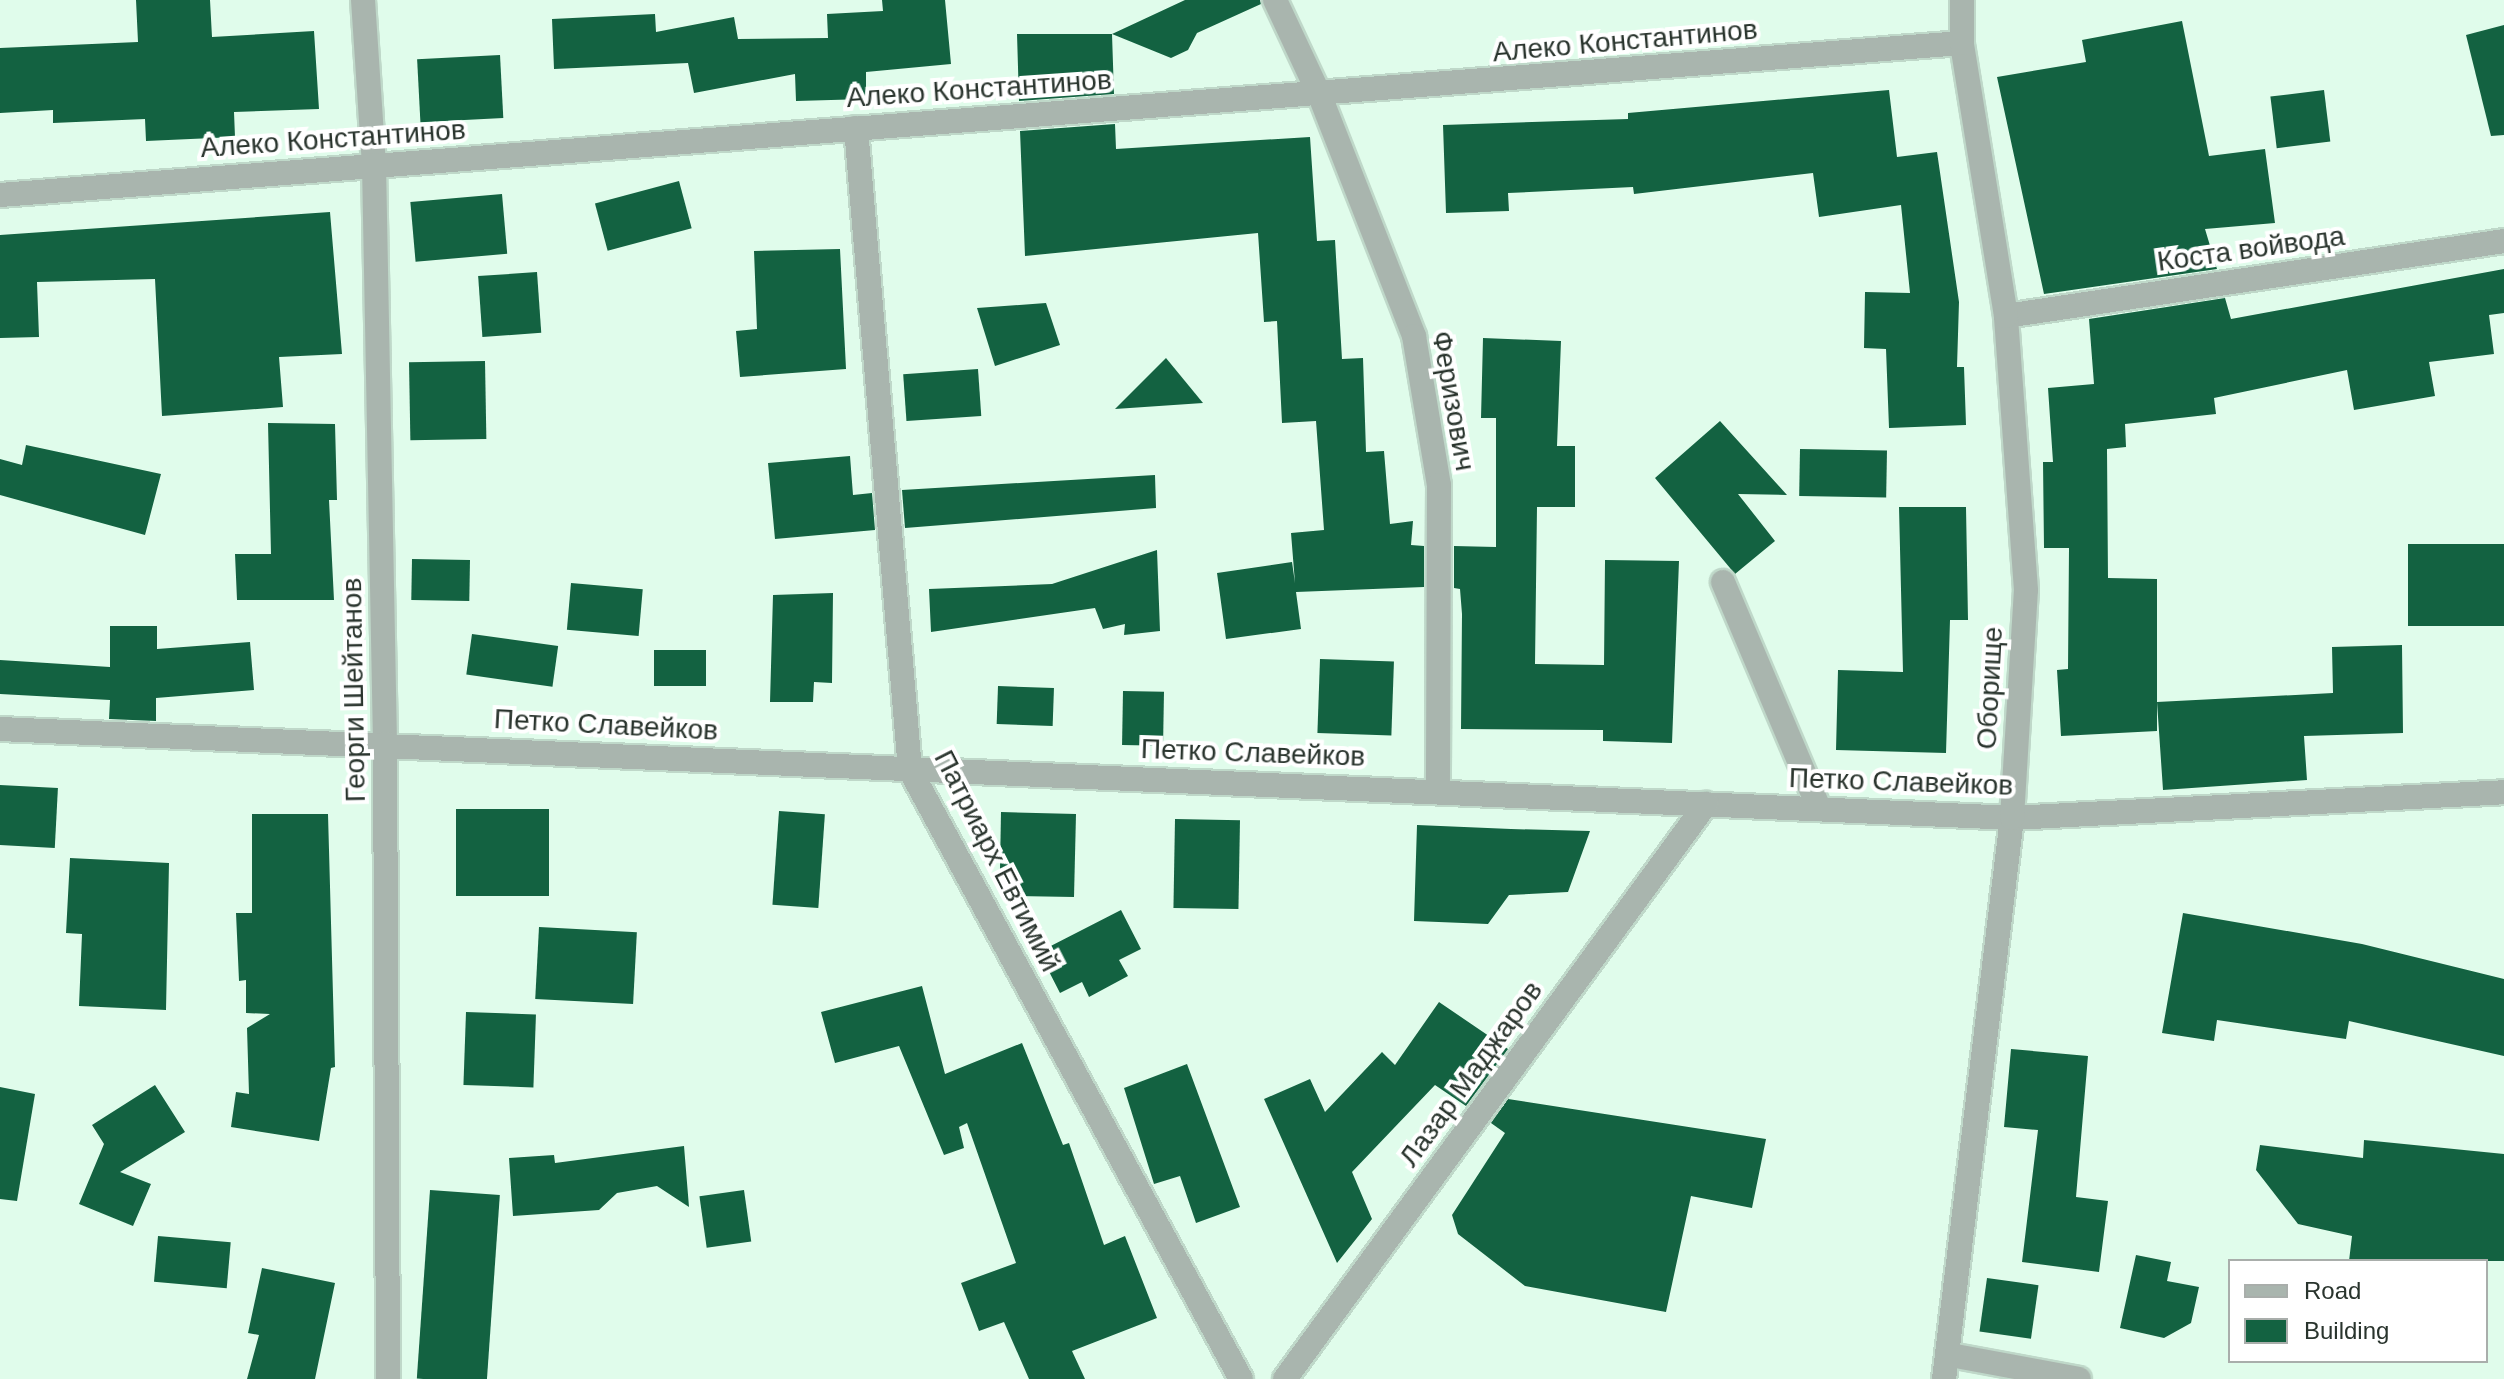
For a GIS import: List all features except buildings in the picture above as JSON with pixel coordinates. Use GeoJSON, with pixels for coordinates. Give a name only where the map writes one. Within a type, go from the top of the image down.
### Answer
{"type":"FeatureCollection","features":[{"type":"Feature","properties":{"kind":"street","name":"Георги Шейтанов"},"geometry":{"type":"LineString","coordinates":[[363,0],[374,165],[385,744],[388,1379]]}},
{"type":"Feature","properties":{"kind":"street","name":"Феризович"},"geometry":{"type":"LineString","coordinates":[[1275,0],[1320,96],[1414,336],[1439,485],[1438,791]]}},
{"type":"Feature","properties":{"kind":"street","name":"Оборище"},"geometry":{"type":"LineString","coordinates":[[1944,1379],[1950,1355],[2012,818],[2026,590],[2006,316],[1962,43],[1962,0]]}},
{"type":"Feature","properties":{"kind":"street","name":"Алеко Константинов"},"geometry":{"type":"LineString","coordinates":[[0,195],[856,128],[1320,96],[1962,43]]}},
{"type":"Feature","properties":{"kind":"street","name":"Патриарх Евтимий"},"geometry":{"type":"LineString","coordinates":[[856,128],[910,770],[1241,1379]]}},
{"type":"Feature","properties":{"kind":"street","name":"Коста войвода"},"geometry":{"type":"LineString","coordinates":[[2006,316],[2504,241]]}},
{"type":"Feature","properties":{"kind":"street"},"geometry":{"type":"LineString","coordinates":[[1723,582],[1819,808]]}},
{"type":"Feature","properties":{"kind":"street","name":"Петко Славейков"},"geometry":{"type":"LineString","coordinates":[[0,729],[2012,818],[2504,792]]}},
{"type":"Feature","properties":{"kind":"street","name":"Лазар Маджаров"},"geometry":{"type":"LineString","coordinates":[[1285,1379],[1706,804]]}},
{"type":"Feature","properties":{"kind":"street"},"geometry":{"type":"LineString","coordinates":[[1950,1355],[2079,1379]]}}]}
